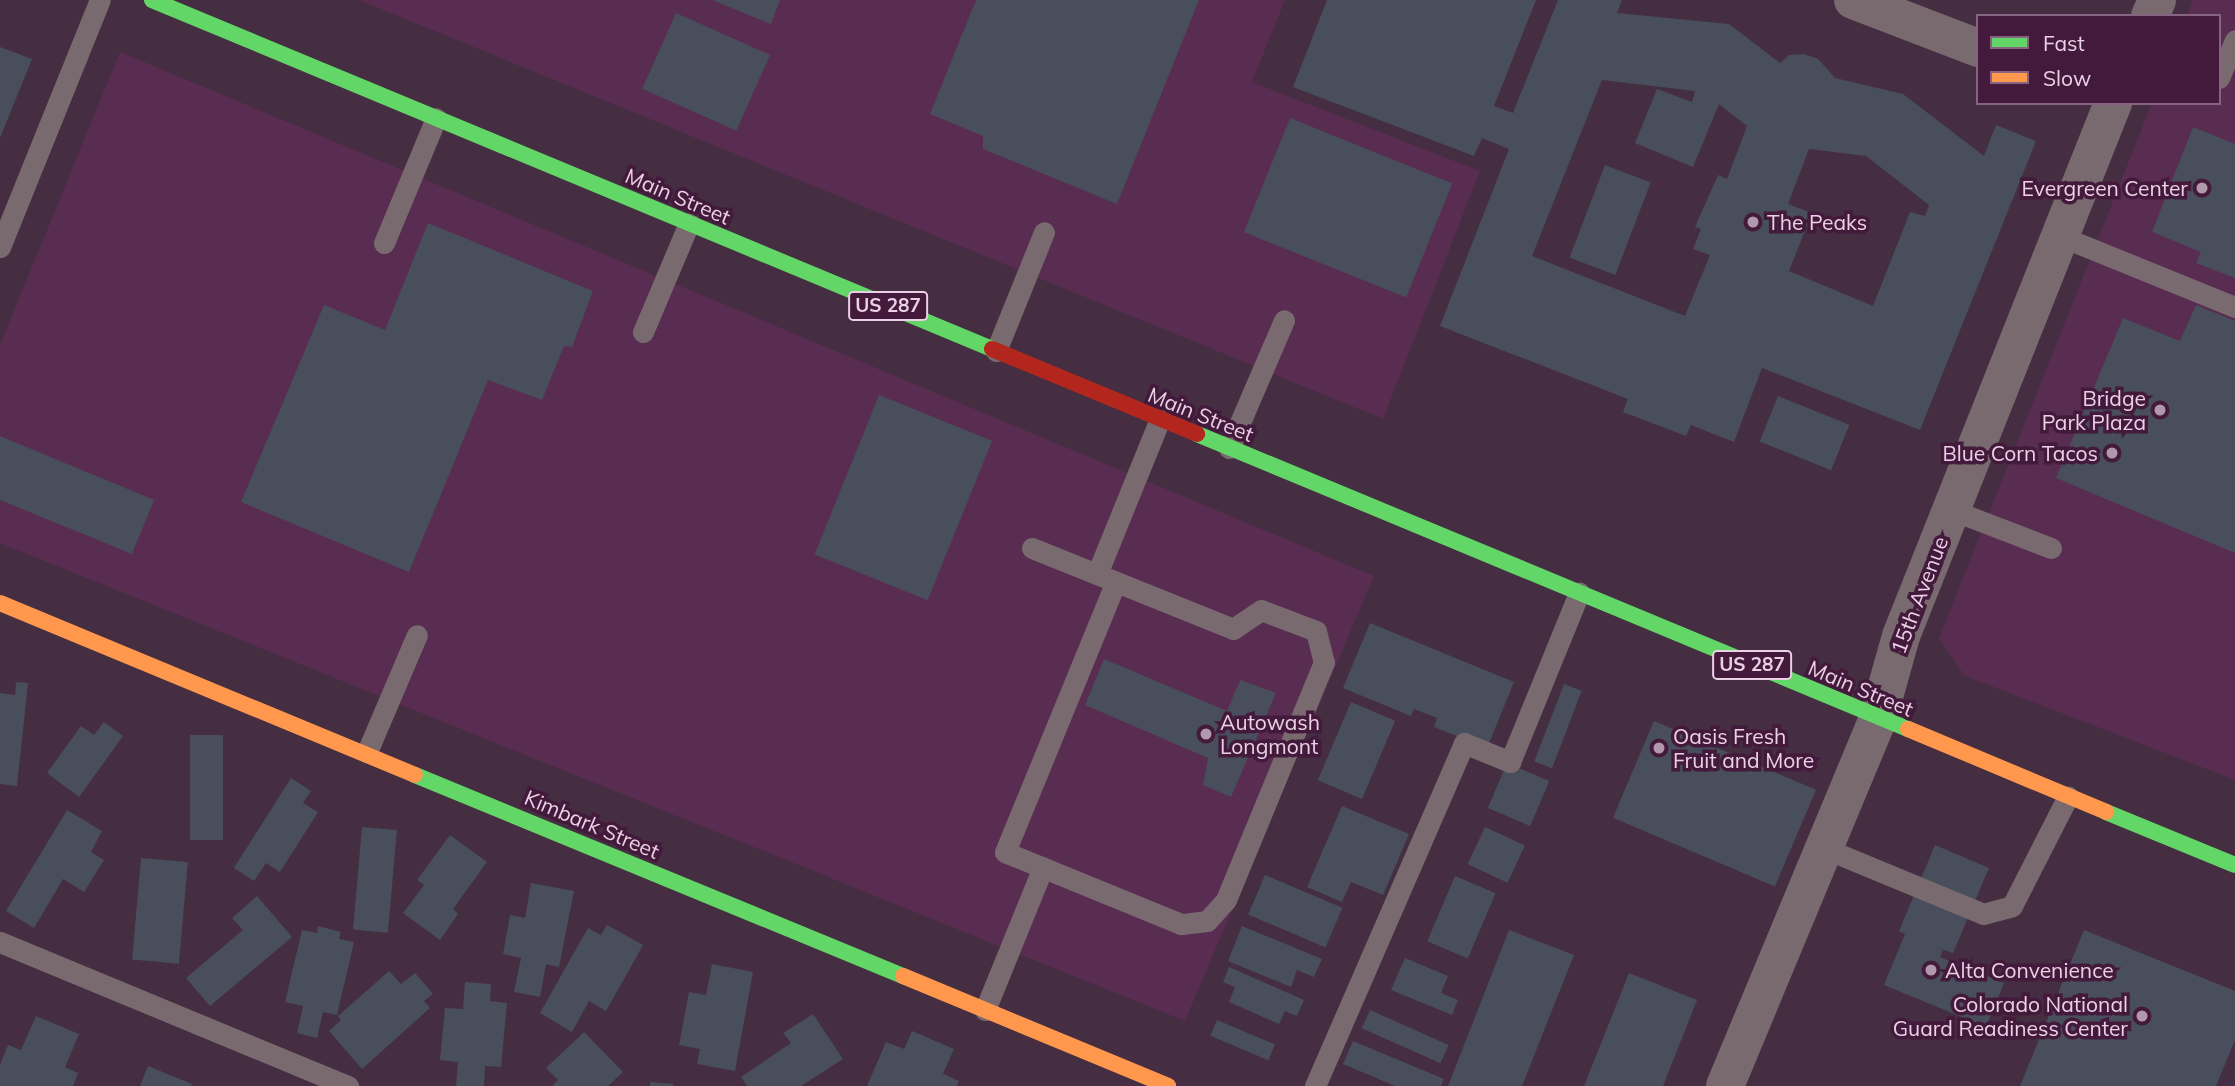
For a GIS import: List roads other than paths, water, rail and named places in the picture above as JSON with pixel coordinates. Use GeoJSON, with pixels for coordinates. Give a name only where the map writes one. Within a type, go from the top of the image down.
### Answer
{"type":"FeatureCollection","features":[{"type":"Feature","properties":{"kind":"main road","name":"Main Street"},"geometry":{"type":"LineString","coordinates":[[152,0],[2235,865]]}},
{"type":"Feature","properties":{"kind":"main road","name":"Kimbark Street"},"geometry":{"type":"LineString","coordinates":[[0,603],[367,752],[1168,1086]]}},
{"type":"Feature","properties":{"kind":"street"},"geometry":{"type":"LineString","coordinates":[[1853,0],[1976,47]]}},
{"type":"Feature","properties":{"kind":"street","name":"15th Avenue"},"geometry":{"type":"LineString","coordinates":[[1725,1086],[1878,718],[1901,636],[2112,105]]}},
{"type":"Feature","properties":{"kind":"lane"},"geometry":{"type":"LineString","coordinates":[[0,247],[100,0]]}},
{"type":"Feature","properties":{"kind":"lane"},"geometry":{"type":"LineString","coordinates":[[2221,73],[2235,40]]}},
{"type":"Feature","properties":{"kind":"lane"},"geometry":{"type":"LineString","coordinates":[[384,243],[436,118]]}},
{"type":"Feature","properties":{"kind":"lane"},"geometry":{"type":"LineString","coordinates":[[643,332],[689,223]]}},
{"type":"Feature","properties":{"kind":"lane"},"geometry":{"type":"LineString","coordinates":[[996,351],[1044,232]]}},
{"type":"Feature","properties":{"kind":"lane"},"geometry":{"type":"LineString","coordinates":[[2060,236],[2235,307]]}},
{"type":"Feature","properties":{"kind":"lane"},"geometry":{"type":"LineString","coordinates":[[1229,448],[1283,320]]}},
{"type":"Feature","properties":{"kind":"lane"},"geometry":{"type":"LineString","coordinates":[[1032,548],[1107,578],[1233,629],[1261,610],[1316,631],[1324,662],[1226,900],[1207,921],[1181,924],[1005,852],[1107,578],[1160,419]]}},
{"type":"Feature","properties":{"kind":"lane"},"geometry":{"type":"LineString","coordinates":[[1952,510],[2051,548]]}},
{"type":"Feature","properties":{"kind":"lane"},"geometry":{"type":"LineString","coordinates":[[1315,1086],[1464,743],[1510,762],[1579,593]]}},
{"type":"Feature","properties":{"kind":"lane"},"geometry":{"type":"LineString","coordinates":[[367,752],[417,635]]}},
{"type":"Feature","properties":{"kind":"lane"},"geometry":{"type":"LineString","coordinates":[[1824,848],[1983,914],[2012,906],[2068,796]]}},
{"type":"Feature","properties":{"kind":"lane"},"geometry":{"type":"LineString","coordinates":[[985,1010],[1043,867]]}},
{"type":"Feature","properties":{"kind":"lane"},"geometry":{"type":"LineString","coordinates":[[0,942],[348,1086]]}},
{"type":"Feature","properties":{"kind":"place","name":"Evergreen Center"},"geometry":{"type":"Point","coordinates":[2202,188]}},
{"type":"Feature","properties":{"kind":"place","name":"The Peaks"},"geometry":{"type":"Point","coordinates":[1753,222]}},
{"type":"Feature","properties":{"kind":"place","name":"Bridge Park Plaza"},"geometry":{"type":"Point","coordinates":[2160,410]}},
{"type":"Feature","properties":{"kind":"place","name":"Blue Corn Tacos"},"geometry":{"type":"Point","coordinates":[2112,453]}},
{"type":"Feature","properties":{"kind":"place","name":"Autowash Longmont"},"geometry":{"type":"Point","coordinates":[1206,734]}},
{"type":"Feature","properties":{"kind":"place","name":"Oasis Fresh Fruit and More"},"geometry":{"type":"Point","coordinates":[1659,748]}},
{"type":"Feature","properties":{"kind":"place","name":"Alta Convenience"},"geometry":{"type":"Point","coordinates":[1931,970]}},
{"type":"Feature","properties":{"kind":"place","name":"Colorado National Guard Readiness Center"},"geometry":{"type":"Point","coordinates":[2142,1016]}}]}
